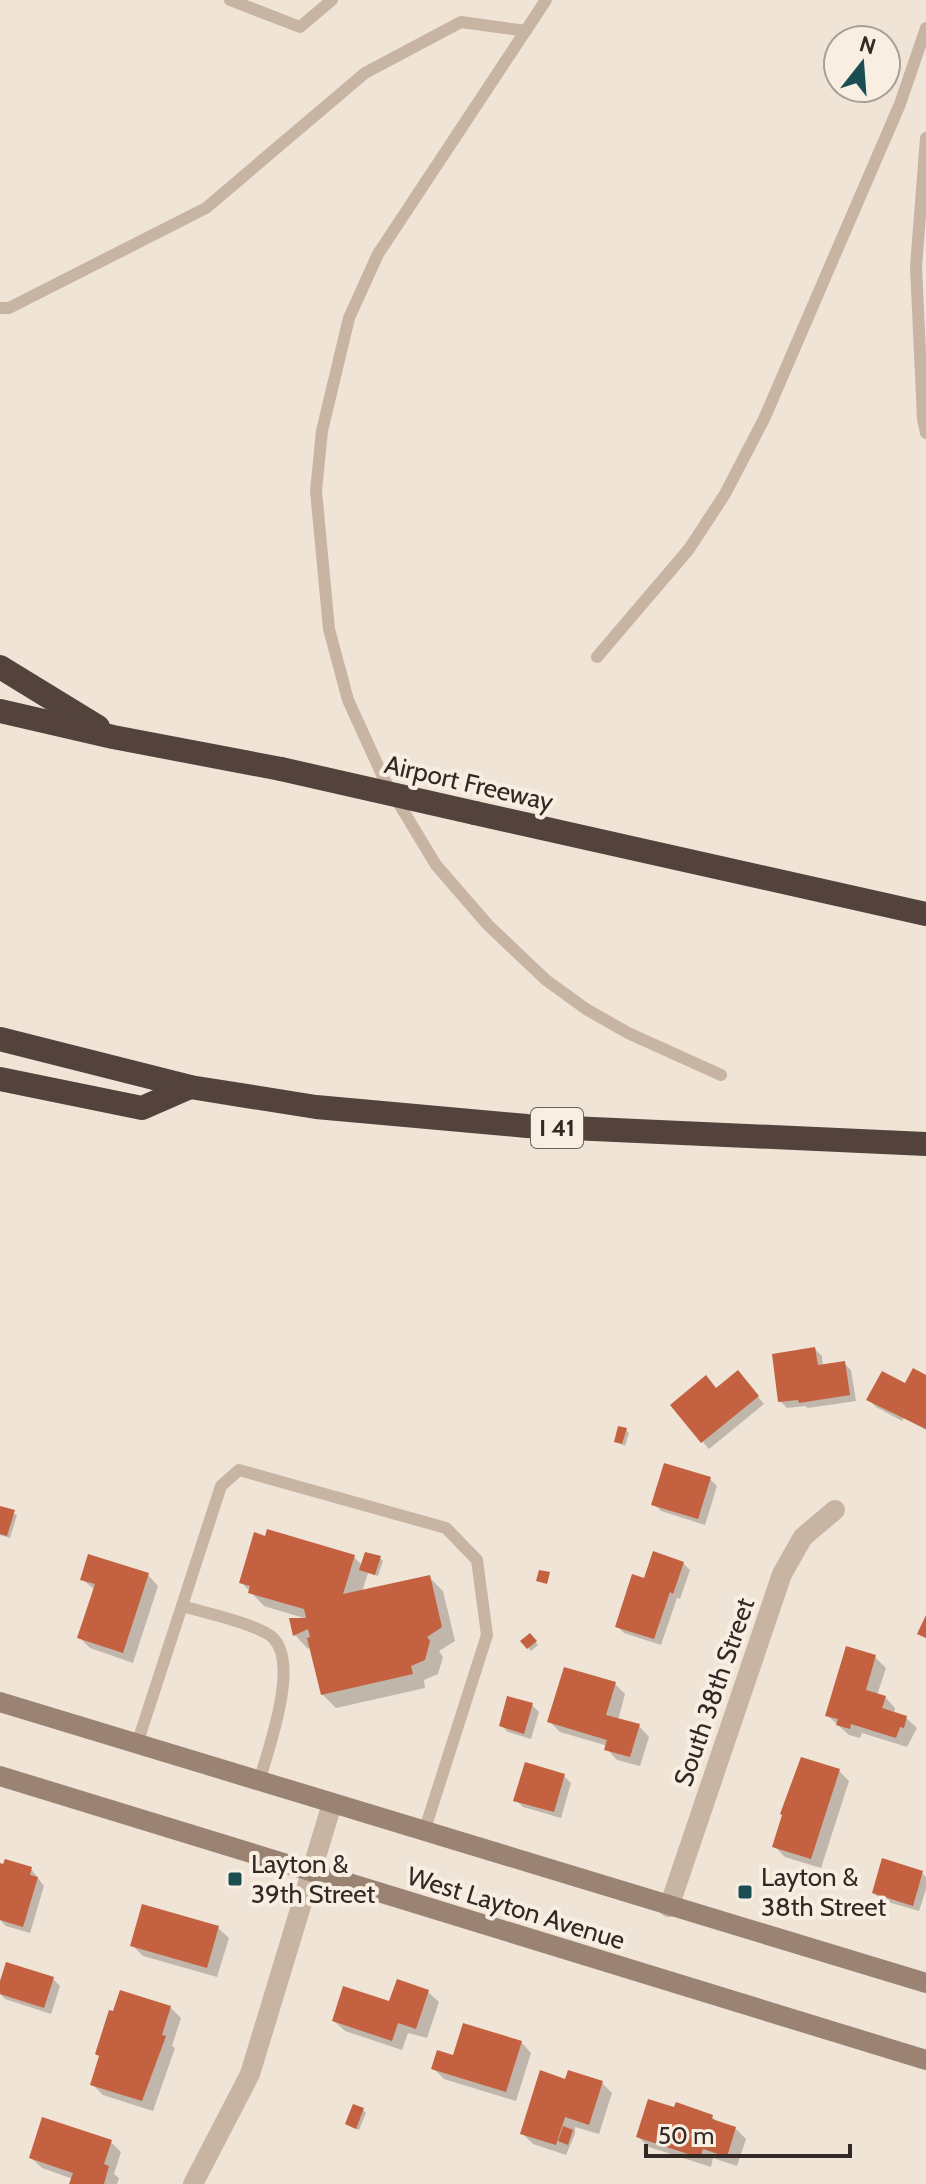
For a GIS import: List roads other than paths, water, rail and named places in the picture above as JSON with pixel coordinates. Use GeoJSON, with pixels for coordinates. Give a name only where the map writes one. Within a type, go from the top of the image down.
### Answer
{"type":"FeatureCollection","features":[{"type":"Feature","properties":{"kind":"highway"},"geometry":{"type":"LineString","coordinates":[[0,667],[113,737]]}},
{"type":"Feature","properties":{"kind":"highway","name":"Airport Freeway"},"geometry":{"type":"LineString","coordinates":[[0,711],[113,737],[281,769],[926,914]]}},
{"type":"Feature","properties":{"kind":"highway","name":"I 41"},"geometry":{"type":"LineString","coordinates":[[0,1039],[190,1087],[316,1107],[527,1126],[926,1144]]}},
{"type":"Feature","properties":{"kind":"highway"},"geometry":{"type":"LineString","coordinates":[[0,1079],[142,1108],[190,1087]]}},
{"type":"Feature","properties":{"kind":"main road","name":"West Layton Avenue"},"geometry":{"type":"LineString","coordinates":[[0,1702],[926,1983]]}},
{"type":"Feature","properties":{"kind":"main road","name":"West Layton Avenue"},"geometry":{"type":"LineString","coordinates":[[0,1776],[926,2060]]}},
{"type":"Feature","properties":{"kind":"street","name":"South 38th Street"},"geometry":{"type":"LineString","coordinates":[[669,1907],[782,1574],[803,1537],[835,1510]]}},
{"type":"Feature","properties":{"kind":"street"},"geometry":{"type":"LineString","coordinates":[[193,2184],[250,2074],[332,1804]]}},
{"type":"Feature","properties":{"kind":"lane"},"geometry":{"type":"LineString","coordinates":[[230,0],[300,27],[332,0]]}},
{"type":"Feature","properties":{"kind":"lane"},"geometry":{"type":"LineString","coordinates":[[546,0],[378,254],[349,318],[322,431],[316,491],[329,629],[348,700],[384,779],[436,865],[488,925],[546,980],[586,1009],[628,1033],[721,1075]]}},
{"type":"Feature","properties":{"kind":"lane"},"geometry":{"type":"LineString","coordinates":[[0,308],[9,308],[206,208],[365,73],[434,36],[461,22],[526,31]]}},
{"type":"Feature","properties":{"kind":"lane"},"geometry":{"type":"LineString","coordinates":[[597,657],[689,549],[725,494],[764,419],[887,132],[926,28]]}},
{"type":"Feature","properties":{"kind":"lane"},"geometry":{"type":"LineString","coordinates":[[926,138],[916,267],[926,433]]}},
{"type":"Feature","properties":{"kind":"lane"},"geometry":{"type":"LineString","coordinates":[[137,1744],[221,1486],[239,1470],[446,1528],[477,1560],[487,1635],[424,1832]]}},
{"type":"Feature","properties":{"kind":"lane"},"geometry":{"type":"LineString","coordinates":[[182,1606],[261,1630],[276,1640],[283,1660],[284,1685],[259,1782]]}},
{"type":"Feature","properties":{"kind":"place","name":"Layton & 39th Street"},"geometry":{"type":"Point","coordinates":[235,1879]}},
{"type":"Feature","properties":{"kind":"place","name":"Layton & 38th Street"},"geometry":{"type":"Point","coordinates":[745,1892]}}]}
